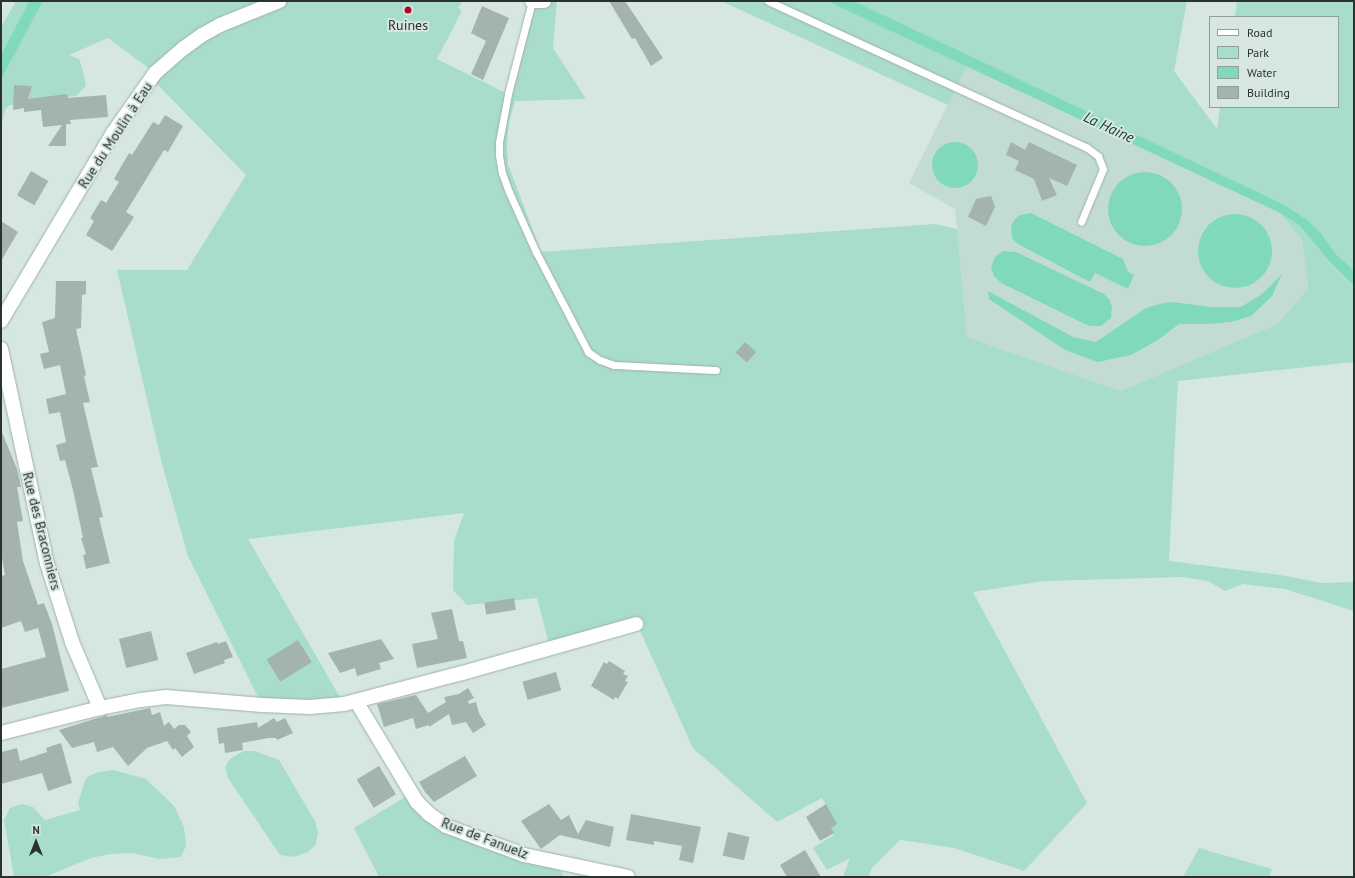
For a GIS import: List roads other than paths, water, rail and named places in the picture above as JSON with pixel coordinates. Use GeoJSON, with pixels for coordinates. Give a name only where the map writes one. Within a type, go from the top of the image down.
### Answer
{"type":"FeatureCollection","features":[{"type":"Feature","properties":{"kind":"street","name":"Rue du Moulin à Eau"},"geometry":{"type":"LineString","coordinates":[[1,320],[113,133],[155,73],[184,48],[202,35],[220,25],[279,1]]}},
{"type":"Feature","properties":{"kind":"street"},"geometry":{"type":"LineString","coordinates":[[532,1],[544,1]]}},
{"type":"Feature","properties":{"kind":"street","name":"Rue des Braconniers"},"geometry":{"type":"LineString","coordinates":[[1,349],[47,563],[72,642],[100,708]]}},
{"type":"Feature","properties":{"kind":"street"},"geometry":{"type":"LineString","coordinates":[[1,733],[100,708],[141,700],[166,698],[310,707],[356,701],[636,624]]}},
{"type":"Feature","properties":{"kind":"street","name":"Rue de Fanuelz"},"geometry":{"type":"LineString","coordinates":[[356,701],[418,802],[429,814],[446,826],[524,855],[628,877]]}},
{"type":"Feature","properties":{"kind":"lane"},"geometry":{"type":"LineString","coordinates":[[532,1],[508,94],[499,142],[499,155],[502,172],[509,192],[536,252],[588,352],[600,360],[614,366],[716,370]]}},
{"type":"Feature","properties":{"kind":"lane"},"geometry":{"type":"LineString","coordinates":[[768,1],[1086,147],[1098,156],[1103,169],[1081,222]]}},
{"type":"Feature","properties":{"kind":"water"},"geometry":{"type":"Polygon","coordinates":[[[29,1],[43,1],[1,80],[1,55],[29,1]]]}},
{"type":"Feature","properties":{"kind":"water","name":"La Haine"},"geometry":{"type":"Polygon","coordinates":[[[827,1],[854,1],[1283,204],[1309,221],[1320,232],[1336,254],[1354,271],[1354,286],[1329,261],[1300,226],[1280,213],[827,1]]]}},
{"type":"Feature","properties":{"kind":"water"},"geometry":{"type":"Polygon","coordinates":[[[955,142],[968,146],[974,152],[978,165],[974,178],[968,184],[955,188],[942,184],[936,178],[932,165],[936,152],[942,146],[955,142]]]}},
{"type":"Feature","properties":{"kind":"water"},"geometry":{"type":"Polygon","coordinates":[[[1145,172],[1166,178],[1176,188],[1182,209],[1176,230],[1166,240],[1145,246],[1124,240],[1114,230],[1108,209],[1114,188],[1124,178],[1145,172]]]}},
{"type":"Feature","properties":{"kind":"water"},"geometry":{"type":"Polygon","coordinates":[[[1031,213],[1123,259],[1128,272],[1134,275],[1128,289],[1095,273],[1090,282],[1016,243],[1012,238],[1011,226],[1015,219],[1020,215],[1031,213]]]}},
{"type":"Feature","properties":{"kind":"water"},"geometry":{"type":"Polygon","coordinates":[[[1228,214],[1242,214],[1256,220],[1266,230],[1272,244],[1272,258],[1266,272],[1256,282],[1242,288],[1228,288],[1214,282],[1204,272],[1198,258],[1198,244],[1204,230],[1214,220],[1228,214]]]}},
{"type":"Feature","properties":{"kind":"water"},"geometry":{"type":"Polygon","coordinates":[[[1003,251],[1016,252],[1104,294],[1109,299],[1112,307],[1111,318],[1101,326],[1089,326],[1001,283],[994,276],[991,267],[995,257],[1003,251]]]}},
{"type":"Feature","properties":{"kind":"water"},"geometry":{"type":"Polygon","coordinates":[[[1282,274],[1272,296],[1251,316],[1231,322],[1179,324],[1158,340],[1131,355],[1098,362],[1065,350],[989,299],[988,291],[1073,337],[1096,342],[1146,308],[1159,304],[1172,302],[1211,307],[1241,307],[1262,294],[1282,274]]]}},
{"type":"Feature","properties":{"kind":"place","name":"Ruines"},"geometry":{"type":"Point","coordinates":[408,10]}}]}
